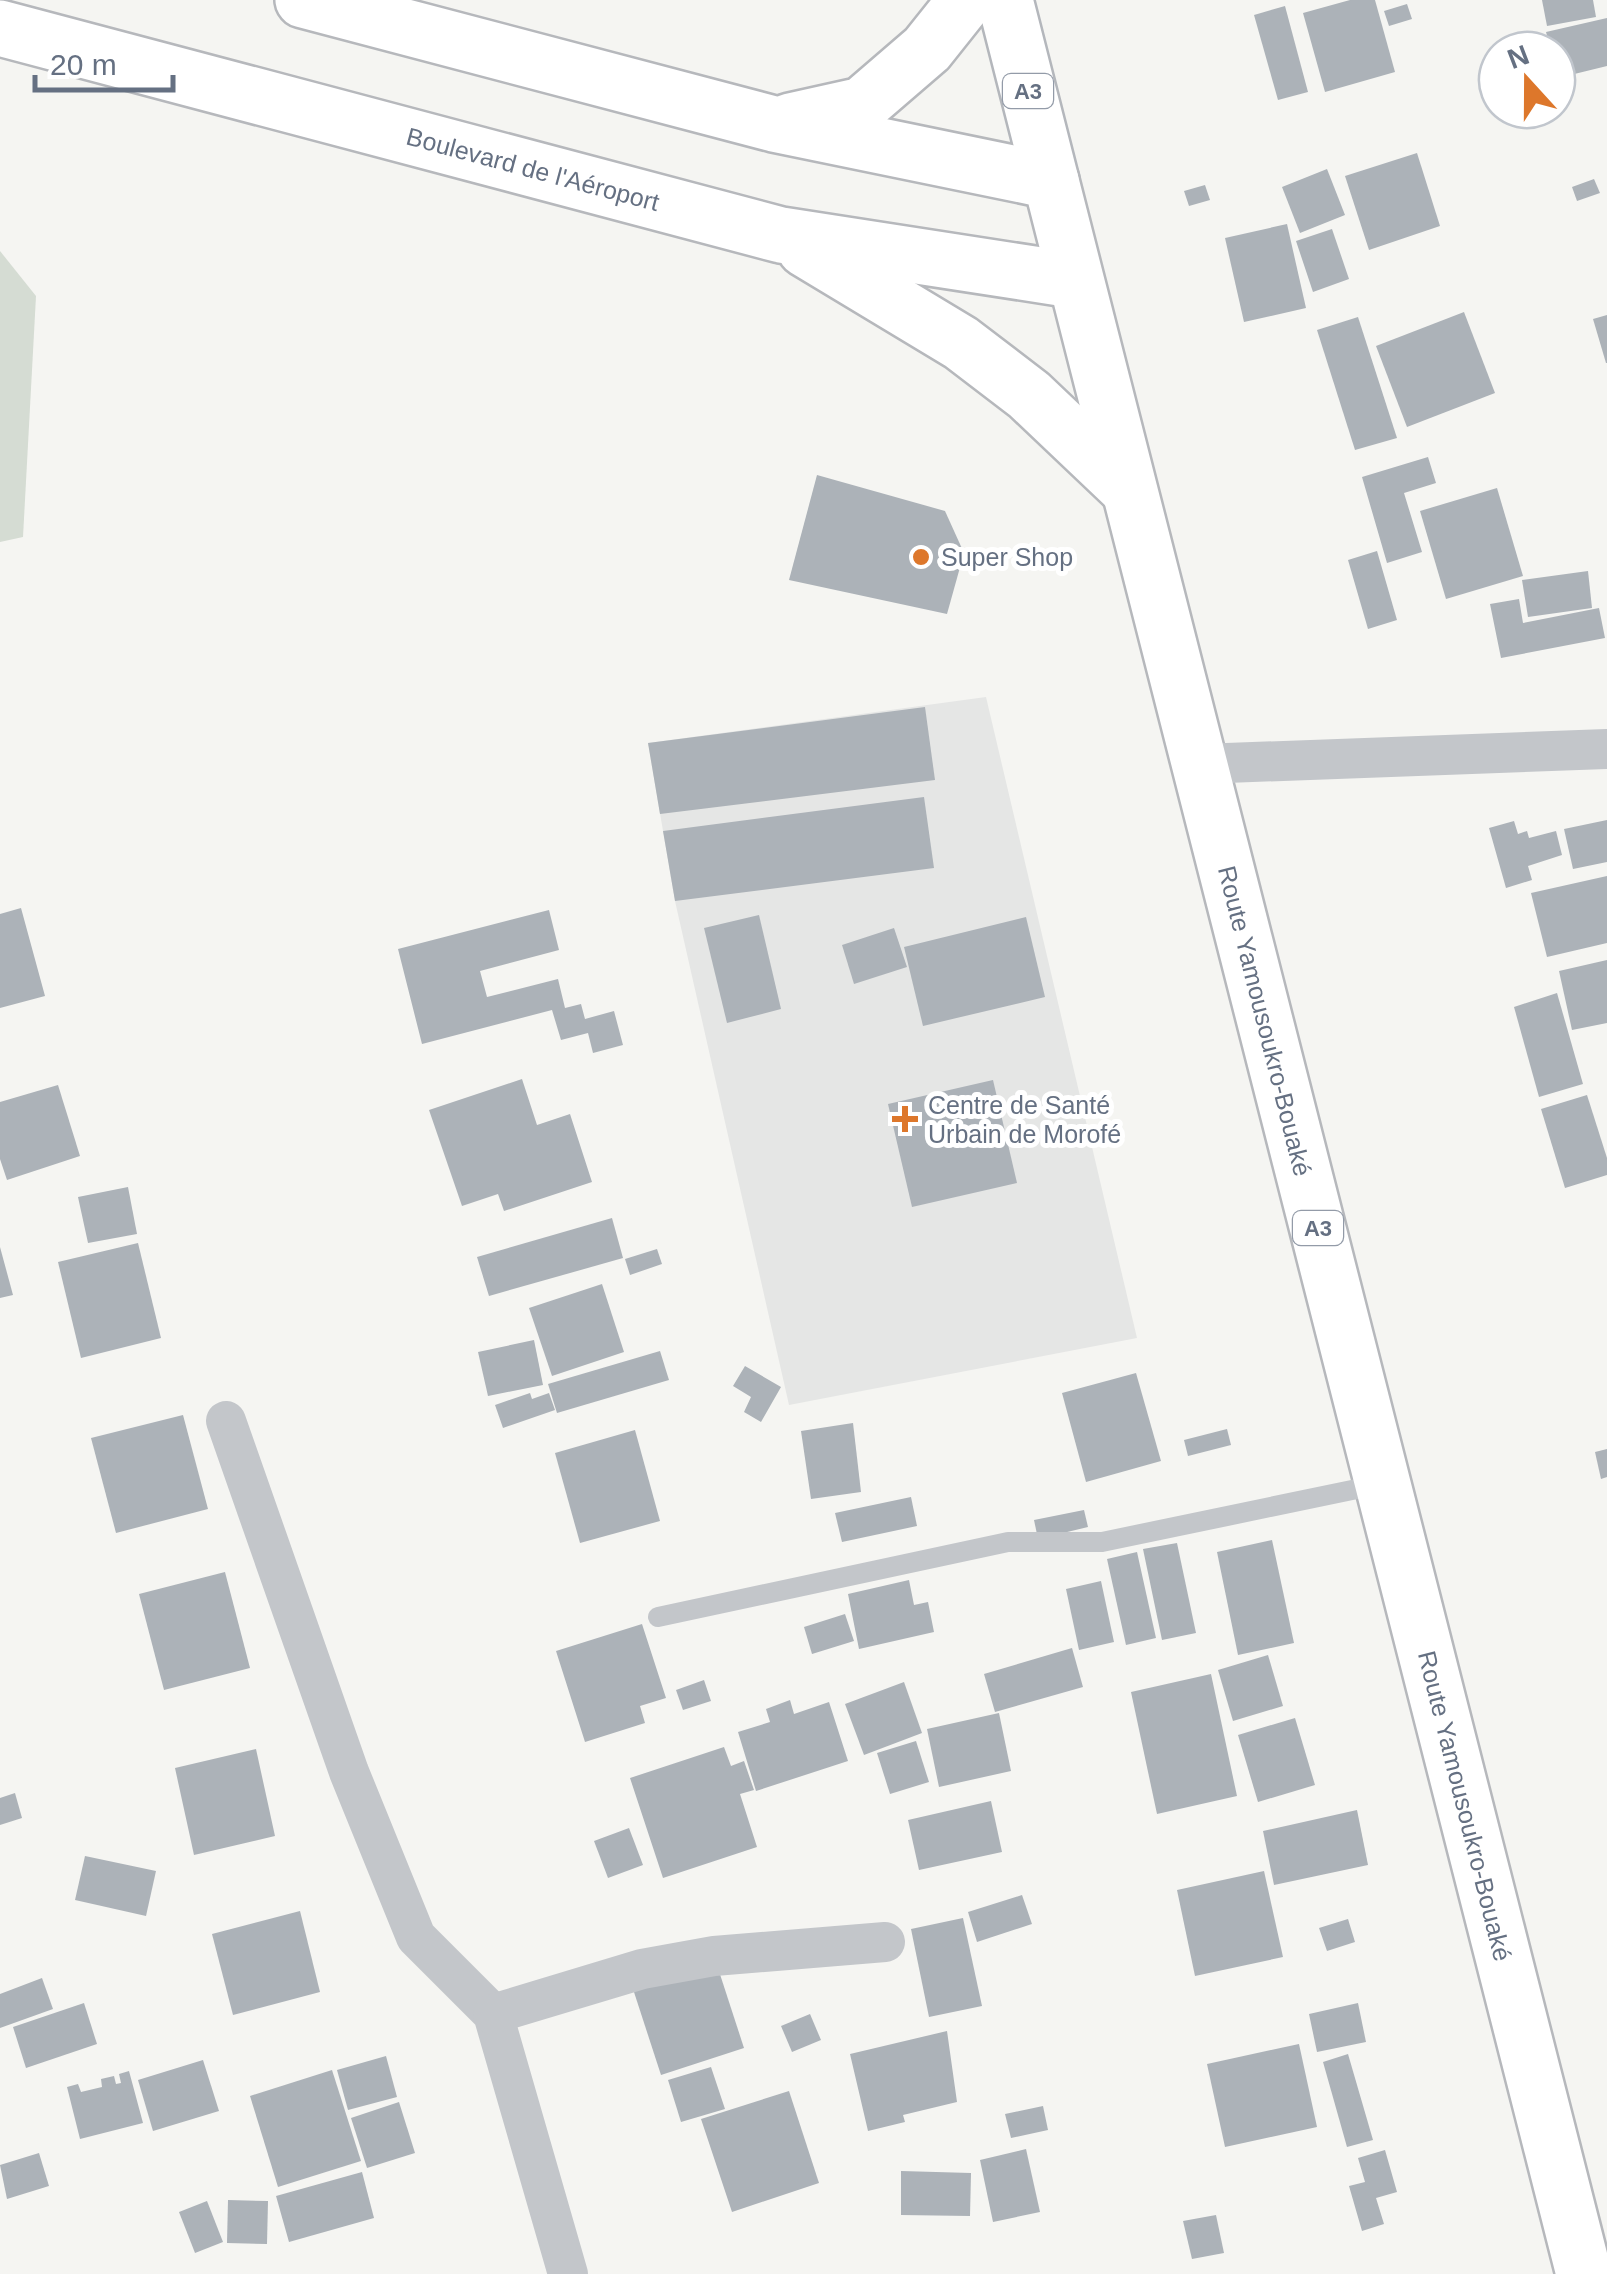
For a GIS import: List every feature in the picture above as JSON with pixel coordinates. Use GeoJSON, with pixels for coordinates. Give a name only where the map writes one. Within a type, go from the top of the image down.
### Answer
{"type":"FeatureCollection","features":[{"type":"Feature","properties":{"kind":"main road"},"geometry":{"type":"LineString","coordinates":[[303,0],[774,124],[1051,181]]}},
{"type":"Feature","properties":{"kind":"main road"},"geometry":{"type":"LineString","coordinates":[[774,124],[862,106],[927,49],[966,0]]}},
{"type":"Feature","properties":{"kind":"main road","name":"Route Yamousoukro-Bouaké"},"geometry":{"type":"LineString","coordinates":[[1006,0],[1073,280],[1584,2274]]}},
{"type":"Feature","properties":{"kind":"main road","name":"Boulevard de l'Aéroport"},"geometry":{"type":"LineString","coordinates":[[0,28],[781,235],[1073,280]]}},
{"type":"Feature","properties":{"kind":"main road"},"geometry":{"type":"LineString","coordinates":[[781,235],[960,342],[1028,395],[1127,488]]}},
{"type":"Feature","properties":{"kind":"street"},"geometry":{"type":"LineString","coordinates":[[1200,764],[1607,749]]}},
{"type":"Feature","properties":{"kind":"street"},"geometry":{"type":"LineString","coordinates":[[226,1421],[349,1772],[416,1937],[493,2014],[568,2274]]}},
{"type":"Feature","properties":{"kind":"street"},"geometry":{"type":"LineString","coordinates":[[493,2014],[642,1970],[714,1956],[885,1942]]}},
{"type":"Feature","properties":{"kind":"lane"},"geometry":{"type":"LineString","coordinates":[[658,1617],[1008,1542],[1102,1542],[1383,1484]]}},
{"type":"Feature","properties":{"kind":"shaded area"},"geometry":{"type":"Polygon","coordinates":[[[0,251],[36,296],[23,537],[0,542],[0,251]]]}},
{"type":"Feature","properties":{"kind":"shaded area","name":"Centre de Santé Urbain de Morofé"},"geometry":{"type":"Polygon","coordinates":[[[986,697],[1137,1338],[789,1405],[675,901],[648,743],[986,697]]]}},
{"type":"Feature","properties":{"kind":"building"},"geometry":{"type":"Polygon","coordinates":[[[1350,0],[1375,0],[1395,72],[1325,92],[1303,13],[1350,0]]]}},
{"type":"Feature","properties":{"kind":"building"},"geometry":{"type":"Polygon","coordinates":[[[1542,0],[1593,0],[1596,17],[1547,26],[1542,0]]]}},
{"type":"Feature","properties":{"kind":"building"},"geometry":{"type":"Polygon","coordinates":[[[1407,4],[1412,19],[1389,26],[1384,11],[1407,4]]]}},
{"type":"Feature","properties":{"kind":"building"},"geometry":{"type":"Polygon","coordinates":[[[1285,6],[1308,92],[1278,100],[1254,15],[1285,6]]]}},
{"type":"Feature","properties":{"kind":"building"},"geometry":{"type":"Polygon","coordinates":[[[1607,18],[1607,66],[1577,73],[1577,30],[1555,30],[1607,18]]]}},
{"type":"Feature","properties":{"kind":"building"},"geometry":{"type":"Polygon","coordinates":[[[1417,153],[1440,226],[1369,250],[1345,176],[1417,153]]]}},
{"type":"Feature","properties":{"kind":"building"},"geometry":{"type":"Polygon","coordinates":[[[1327,169],[1345,215],[1300,233],[1282,187],[1327,169]]]}},
{"type":"Feature","properties":{"kind":"building"},"geometry":{"type":"Polygon","coordinates":[[[1594,179],[1600,193],[1577,201],[1572,187],[1594,179]]]}},
{"type":"Feature","properties":{"kind":"building"},"geometry":{"type":"Polygon","coordinates":[[[1205,185],[1210,200],[1189,206],[1184,191],[1205,185]]]}},
{"type":"Feature","properties":{"kind":"building"},"geometry":{"type":"Polygon","coordinates":[[[1287,224],[1306,308],[1244,322],[1225,238],[1287,224]]]}},
{"type":"Feature","properties":{"kind":"building"},"geometry":{"type":"Polygon","coordinates":[[[1332,229],[1349,279],[1313,292],[1296,241],[1332,229]]]}},
{"type":"Feature","properties":{"kind":"building"},"geometry":{"type":"Polygon","coordinates":[[[1464,312],[1495,393],[1407,427],[1376,346],[1464,312]]]}},
{"type":"Feature","properties":{"kind":"building"},"geometry":{"type":"Polygon","coordinates":[[[1607,315],[1607,363],[1606,363],[1593,319],[1607,315]]]}},
{"type":"Feature","properties":{"kind":"building"},"geometry":{"type":"Polygon","coordinates":[[[1358,317],[1397,438],[1355,450],[1317,330],[1358,317]]]}},
{"type":"Feature","properties":{"kind":"building"},"geometry":{"type":"Polygon","coordinates":[[[1428,457],[1436,483],[1404,493],[1422,552],[1387,563],[1362,477],[1428,457]]]}},
{"type":"Feature","properties":{"kind":"building"},"geometry":{"type":"Polygon","coordinates":[[[817,475],[945,511],[964,553],[947,614],[789,580],[817,475]]]}},
{"type":"Feature","properties":{"kind":"building"},"geometry":{"type":"Polygon","coordinates":[[[1497,488],[1523,576],[1446,599],[1420,511],[1497,488]]]}},
{"type":"Feature","properties":{"kind":"building"},"geometry":{"type":"Polygon","coordinates":[[[1377,551],[1397,620],[1368,629],[1348,560],[1377,551]]]}},
{"type":"Feature","properties":{"kind":"building"},"geometry":{"type":"Polygon","coordinates":[[[1588,571],[1592,608],[1528,617],[1522,580],[1588,571]]]}},
{"type":"Feature","properties":{"kind":"building"},"geometry":{"type":"Polygon","coordinates":[[[1519,599],[1523,623],[1599,608],[1605,638],[1501,658],[1490,604],[1519,599]]]}},
{"type":"Feature","properties":{"kind":"building"},"geometry":{"type":"Polygon","coordinates":[[[925,707],[935,780],[660,814],[648,743],[925,707]]]}},
{"type":"Feature","properties":{"kind":"building"},"geometry":{"type":"Polygon","coordinates":[[[924,797],[934,868],[675,901],[663,831],[924,797]]]}},
{"type":"Feature","properties":{"kind":"building"},"geometry":{"type":"Polygon","coordinates":[[[1607,820],[1607,862],[1573,869],[1564,829],[1607,820]]]}},
{"type":"Feature","properties":{"kind":"building"},"geometry":{"type":"Polygon","coordinates":[[[1514,821],[1518,834],[1527,831],[1529,838],[1556,831],[1562,855],[1528,866],[1532,880],[1506,888],[1489,828],[1514,821]]]}},
{"type":"Feature","properties":{"kind":"building"},"geometry":{"type":"Polygon","coordinates":[[[1607,876],[1607,943],[1547,957],[1531,893],[1607,876]]]}},
{"type":"Feature","properties":{"kind":"building"},"geometry":{"type":"Polygon","coordinates":[[[21,908],[45,996],[0,1008],[0,914],[21,908]]]}},
{"type":"Feature","properties":{"kind":"building"},"geometry":{"type":"Polygon","coordinates":[[[549,910],[559,950],[480,971],[487,997],[558,979],[565,1008],[581,1004],[585,1019],[614,1011],[623,1045],[593,1053],[588,1033],[561,1040],[552,1010],[422,1044],[398,949],[549,910]]]}},
{"type":"Feature","properties":{"kind":"building"},"geometry":{"type":"Polygon","coordinates":[[[759,915],[781,1009],[727,1023],[704,928],[759,915]]]}},
{"type":"Feature","properties":{"kind":"building"},"geometry":{"type":"Polygon","coordinates":[[[1026,917],[1045,997],[923,1026],[904,947],[1026,917]]]}},
{"type":"Feature","properties":{"kind":"building"},"geometry":{"type":"Polygon","coordinates":[[[894,928],[907,967],[854,984],[842,945],[894,928]]]}},
{"type":"Feature","properties":{"kind":"building"},"geometry":{"type":"Polygon","coordinates":[[[1607,960],[1607,1023],[1572,1030],[1559,971],[1607,960]]]}},
{"type":"Feature","properties":{"kind":"building"},"geometry":{"type":"Polygon","coordinates":[[[1557,993],[1583,1084],[1539,1097],[1514,1007],[1557,993]]]}},
{"type":"Feature","properties":{"kind":"building"},"geometry":{"type":"Polygon","coordinates":[[[522,1079],[537,1125],[570,1114],[592,1182],[504,1211],[498,1194],[462,1206],[429,1110],[522,1079]]]}},
{"type":"Feature","properties":{"kind":"building"},"geometry":{"type":"Polygon","coordinates":[[[993,1080],[1017,1183],[912,1207],[888,1104],[993,1080]]]}},
{"type":"Feature","properties":{"kind":"building"},"geometry":{"type":"Polygon","coordinates":[[[58,1085],[80,1156],[7,1180],[0,1159],[0,1102],[58,1085]]]}},
{"type":"Feature","properties":{"kind":"building"},"geometry":{"type":"Polygon","coordinates":[[[1587,1095],[1607,1158],[1607,1175],[1565,1188],[1541,1109],[1587,1095]]]}},
{"type":"Feature","properties":{"kind":"building"},"geometry":{"type":"Polygon","coordinates":[[[128,1187],[137,1234],[88,1243],[78,1197],[128,1187]]]}},
{"type":"Feature","properties":{"kind":"building"},"geometry":{"type":"Polygon","coordinates":[[[612,1218],[623,1258],[489,1296],[477,1257],[612,1218]]]}},
{"type":"Feature","properties":{"kind":"building"},"geometry":{"type":"Polygon","coordinates":[[[138,1243],[161,1338],[81,1358],[58,1262],[138,1243]]]}},
{"type":"Feature","properties":{"kind":"building"},"geometry":{"type":"Polygon","coordinates":[[[0,1247],[13,1295],[0,1298],[0,1247]]]}},
{"type":"Feature","properties":{"kind":"building"},"geometry":{"type":"Polygon","coordinates":[[[657,1249],[662,1264],[630,1275],[625,1259],[657,1249]]]}},
{"type":"Feature","properties":{"kind":"building"},"geometry":{"type":"Polygon","coordinates":[[[602,1284],[624,1352],[552,1376],[529,1308],[602,1284]]]}},
{"type":"Feature","properties":{"kind":"building"},"geometry":{"type":"Polygon","coordinates":[[[534,1340],[543,1385],[488,1396],[478,1352],[534,1340]]]}},
{"type":"Feature","properties":{"kind":"building"},"geometry":{"type":"Polygon","coordinates":[[[660,1351],[669,1380],[557,1413],[548,1384],[660,1351]]]}},
{"type":"Feature","properties":{"kind":"building"},"geometry":{"type":"Polygon","coordinates":[[[745,1366],[781,1387],[761,1422],[744,1412],[751,1397],[733,1386],[745,1366]]]}},
{"type":"Feature","properties":{"kind":"building"},"geometry":{"type":"Polygon","coordinates":[[[1136,1373],[1161,1461],[1086,1482],[1062,1393],[1136,1373]]]}},
{"type":"Feature","properties":{"kind":"building"},"geometry":{"type":"Polygon","coordinates":[[[530,1393],[532,1399],[549,1393],[555,1410],[503,1428],[495,1405],[530,1393]]]}},
{"type":"Feature","properties":{"kind":"building"},"geometry":{"type":"Polygon","coordinates":[[[183,1415],[208,1509],[116,1533],[91,1438],[183,1415]]]}},
{"type":"Feature","properties":{"kind":"building"},"geometry":{"type":"Polygon","coordinates":[[[853,1423],[861,1492],[811,1499],[801,1431],[853,1423]]]}},
{"type":"Feature","properties":{"kind":"building"},"geometry":{"type":"Polygon","coordinates":[[[1227,1429],[1231,1445],[1188,1456],[1184,1440],[1227,1429]]]}},
{"type":"Feature","properties":{"kind":"building"},"geometry":{"type":"Polygon","coordinates":[[[635,1430],[660,1521],[580,1543],[555,1453],[635,1430]]]}},
{"type":"Feature","properties":{"kind":"building"},"geometry":{"type":"Polygon","coordinates":[[[1607,1449],[1607,1477],[1601,1479],[1595,1452],[1607,1449]]]}},
{"type":"Feature","properties":{"kind":"building"},"geometry":{"type":"Polygon","coordinates":[[[911,1497],[917,1526],[842,1542],[835,1513],[911,1497]]]}},
{"type":"Feature","properties":{"kind":"building"},"geometry":{"type":"Polygon","coordinates":[[[1084,1510],[1088,1527],[1038,1539],[1034,1520],[1084,1510]]]}},
{"type":"Feature","properties":{"kind":"building"},"geometry":{"type":"Polygon","coordinates":[[[1272,1540],[1294,1643],[1238,1655],[1217,1552],[1272,1540]]]}},
{"type":"Feature","properties":{"kind":"building"},"geometry":{"type":"Polygon","coordinates":[[[1177,1543],[1196,1633],[1162,1640],[1143,1549],[1177,1543]]]}},
{"type":"Feature","properties":{"kind":"building"},"geometry":{"type":"Polygon","coordinates":[[[1137,1552],[1156,1638],[1126,1645],[1107,1559],[1137,1552]]]}},
{"type":"Feature","properties":{"kind":"building"},"geometry":{"type":"Polygon","coordinates":[[[225,1572],[250,1668],[164,1690],[139,1594],[225,1572]]]}},
{"type":"Feature","properties":{"kind":"building"},"geometry":{"type":"Polygon","coordinates":[[[909,1580],[914,1605],[928,1602],[934,1632],[859,1649],[848,1594],[909,1580]]]}},
{"type":"Feature","properties":{"kind":"building"},"geometry":{"type":"Polygon","coordinates":[[[1101,1581],[1114,1642],[1079,1650],[1066,1589],[1101,1581]]]}},
{"type":"Feature","properties":{"kind":"building"},"geometry":{"type":"Polygon","coordinates":[[[845,1614],[854,1641],[812,1654],[804,1627],[845,1614]]]}},
{"type":"Feature","properties":{"kind":"building"},"geometry":{"type":"Polygon","coordinates":[[[642,1624],[666,1698],[640,1706],[645,1723],[585,1742],[556,1651],[642,1624]]]}},
{"type":"Feature","properties":{"kind":"building"},"geometry":{"type":"Polygon","coordinates":[[[1072,1648],[1083,1687],[995,1712],[984,1674],[1072,1648]]]}},
{"type":"Feature","properties":{"kind":"building"},"geometry":{"type":"Polygon","coordinates":[[[1268,1655],[1283,1706],[1233,1721],[1218,1670],[1268,1655]]]}},
{"type":"Feature","properties":{"kind":"building"},"geometry":{"type":"Polygon","coordinates":[[[1211,1674],[1237,1796],[1157,1814],[1131,1692],[1211,1674]]]}},
{"type":"Feature","properties":{"kind":"building"},"geometry":{"type":"Polygon","coordinates":[[[704,1680],[711,1701],[683,1710],[676,1690],[704,1680]]]}},
{"type":"Feature","properties":{"kind":"building"},"geometry":{"type":"Polygon","coordinates":[[[904,1682],[922,1733],[864,1755],[845,1704],[904,1682]]]}},
{"type":"Feature","properties":{"kind":"building"},"geometry":{"type":"Polygon","coordinates":[[[790,1700],[794,1714],[829,1702],[848,1761],[756,1791],[738,1732],[770,1722],[766,1709],[790,1700]]]}},
{"type":"Feature","properties":{"kind":"building"},"geometry":{"type":"Polygon","coordinates":[[[999,1713],[1011,1771],[939,1787],[927,1729],[999,1713]]]}},
{"type":"Feature","properties":{"kind":"building"},"geometry":{"type":"Polygon","coordinates":[[[1295,1718],[1315,1785],[1258,1802],[1238,1735],[1295,1718]]]}},
{"type":"Feature","properties":{"kind":"building"},"geometry":{"type":"Polygon","coordinates":[[[916,1741],[929,1782],[890,1794],[877,1753],[916,1741]]]}},
{"type":"Feature","properties":{"kind":"building"},"geometry":{"type":"Polygon","coordinates":[[[724,1747],[731,1766],[744,1761],[754,1790],[740,1794],[757,1847],[663,1878],[630,1778],[724,1747]]]}},
{"type":"Feature","properties":{"kind":"building"},"geometry":{"type":"Polygon","coordinates":[[[256,1749],[275,1836],[194,1855],[175,1768],[256,1749]]]}},
{"type":"Feature","properties":{"kind":"building"},"geometry":{"type":"Polygon","coordinates":[[[15,1793],[22,1818],[0,1825],[0,1798],[15,1793]]]}},
{"type":"Feature","properties":{"kind":"building"},"geometry":{"type":"Polygon","coordinates":[[[991,1801],[1002,1852],[919,1870],[908,1820],[991,1801]]]}},
{"type":"Feature","properties":{"kind":"building"},"geometry":{"type":"Polygon","coordinates":[[[1357,1810],[1368,1865],[1274,1885],[1263,1831],[1357,1810]]]}},
{"type":"Feature","properties":{"kind":"building"},"geometry":{"type":"Polygon","coordinates":[[[629,1828],[643,1865],[608,1878],[594,1841],[629,1828]]]}},
{"type":"Feature","properties":{"kind":"building"},"geometry":{"type":"Polygon","coordinates":[[[85,1856],[156,1871],[146,1916],[75,1900],[85,1856]]]}},
{"type":"Feature","properties":{"kind":"building"},"geometry":{"type":"Polygon","coordinates":[[[1264,1871],[1283,1957],[1195,1976],[1177,1890],[1264,1871]]]}},
{"type":"Feature","properties":{"kind":"building"},"geometry":{"type":"Polygon","coordinates":[[[1022,1895],[1032,1924],[977,1942],[968,1912],[1022,1895]]]}},
{"type":"Feature","properties":{"kind":"building"},"geometry":{"type":"Polygon","coordinates":[[[300,1911],[320,1992],[233,2015],[212,1934],[300,1911]]]}},
{"type":"Feature","properties":{"kind":"building"},"geometry":{"type":"Polygon","coordinates":[[[963,1918],[982,2006],[929,2017],[911,1929],[963,1918]]]}},
{"type":"Feature","properties":{"kind":"building"},"geometry":{"type":"Polygon","coordinates":[[[1348,1919],[1355,1942],[1327,1951],[1319,1928],[1348,1919]]]}},
{"type":"Feature","properties":{"kind":"building"},"geometry":{"type":"Polygon","coordinates":[[[716,1962],[744,2048],[661,2075],[633,1989],[716,1962]]]}},
{"type":"Feature","properties":{"kind":"building"},"geometry":{"type":"Polygon","coordinates":[[[42,1978],[53,2009],[0,2028],[0,1994],[42,1978]]]}},
{"type":"Feature","properties":{"kind":"building"},"geometry":{"type":"Polygon","coordinates":[[[84,2003],[97,2044],[26,2068],[13,2027],[84,2003]]]}},
{"type":"Feature","properties":{"kind":"building"},"geometry":{"type":"Polygon","coordinates":[[[1358,2003],[1366,2042],[1317,2052],[1309,2014],[1358,2003]]]}},
{"type":"Feature","properties":{"kind":"building"},"geometry":{"type":"Polygon","coordinates":[[[810,2014],[821,2040],[792,2052],[781,2026],[810,2014]]]}},
{"type":"Feature","properties":{"kind":"building"},"geometry":{"type":"Polygon","coordinates":[[[947,2031],[957,2102],[903,2115],[905,2122],[868,2131],[850,2054],[947,2031]]]}},
{"type":"Feature","properties":{"kind":"building"},"geometry":{"type":"Polygon","coordinates":[[[1299,2044],[1317,2127],[1225,2147],[1207,2064],[1299,2044]]]}},
{"type":"Feature","properties":{"kind":"building"},"geometry":{"type":"Polygon","coordinates":[[[1348,2054],[1373,2140],[1347,2147],[1323,2062],[1348,2054]]]}},
{"type":"Feature","properties":{"kind":"building"},"geometry":{"type":"Polygon","coordinates":[[[386,2056],[397,2097],[348,2110],[337,2070],[386,2056]]]}},
{"type":"Feature","properties":{"kind":"building"},"geometry":{"type":"Polygon","coordinates":[[[203,2060],[219,2111],[153,2131],[138,2080],[203,2060]]]}},
{"type":"Feature","properties":{"kind":"building"},"geometry":{"type":"Polygon","coordinates":[[[711,2067],[725,2109],[681,2122],[668,2080],[711,2067]]]}},
{"type":"Feature","properties":{"kind":"building"},"geometry":{"type":"Polygon","coordinates":[[[332,2070],[361,2161],[278,2187],[250,2096],[332,2070]]]}},
{"type":"Feature","properties":{"kind":"building"},"geometry":{"type":"Polygon","coordinates":[[[129,2071],[143,2123],[80,2139],[67,2087],[78,2084],[81,2092],[102,2087],[101,2079],[114,2076],[116,2084],[121,2083],[119,2074],[129,2071]]]}},
{"type":"Feature","properties":{"kind":"building"},"geometry":{"type":"Polygon","coordinates":[[[789,2091],[819,2183],[732,2212],[701,2119],[789,2091]]]}},
{"type":"Feature","properties":{"kind":"building"},"geometry":{"type":"Polygon","coordinates":[[[399,2102],[415,2153],[367,2168],[351,2118],[399,2102]]]}},
{"type":"Feature","properties":{"kind":"building"},"geometry":{"type":"Polygon","coordinates":[[[1043,2106],[1048,2130],[1011,2138],[1005,2114],[1043,2106]]]}},
{"type":"Feature","properties":{"kind":"building"},"geometry":{"type":"Polygon","coordinates":[[[1026,2149],[1040,2212],[993,2222],[980,2160],[1026,2149]]]}},
{"type":"Feature","properties":{"kind":"building"},"geometry":{"type":"Polygon","coordinates":[[[1385,2150],[1397,2192],[1376,2198],[1384,2224],[1362,2231],[1349,2186],[1365,2182],[1358,2158],[1385,2150]]]}},
{"type":"Feature","properties":{"kind":"building"},"geometry":{"type":"Polygon","coordinates":[[[39,2153],[49,2186],[7,2199],[0,2165],[39,2153]]]}},
{"type":"Feature","properties":{"kind":"building"},"geometry":{"type":"Polygon","coordinates":[[[901,2171],[971,2173],[970,2216],[901,2215],[901,2171]]]}},
{"type":"Feature","properties":{"kind":"building"},"geometry":{"type":"Polygon","coordinates":[[[362,2172],[374,2218],[289,2242],[276,2196],[362,2172]]]}},
{"type":"Feature","properties":{"kind":"building"},"geometry":{"type":"Polygon","coordinates":[[[228,2200],[268,2201],[267,2244],[227,2243],[228,2200]]]}},
{"type":"Feature","properties":{"kind":"building"},"geometry":{"type":"Polygon","coordinates":[[[207,2201],[223,2242],[195,2253],[179,2212],[207,2201]]]}},
{"type":"Feature","properties":{"kind":"building"},"geometry":{"type":"Polygon","coordinates":[[[1216,2215],[1224,2253],[1192,2259],[1183,2221],[1216,2215]]]}},
{"type":"Feature","properties":{"kind":"place","name":"Super Shop"},"geometry":{"type":"Point","coordinates":[921,557]}},
{"type":"Feature","properties":{"kind":"place","name":"Centre de Santé Urbain de Morofé"},"geometry":{"type":"Point","coordinates":[905,1119]}}]}
